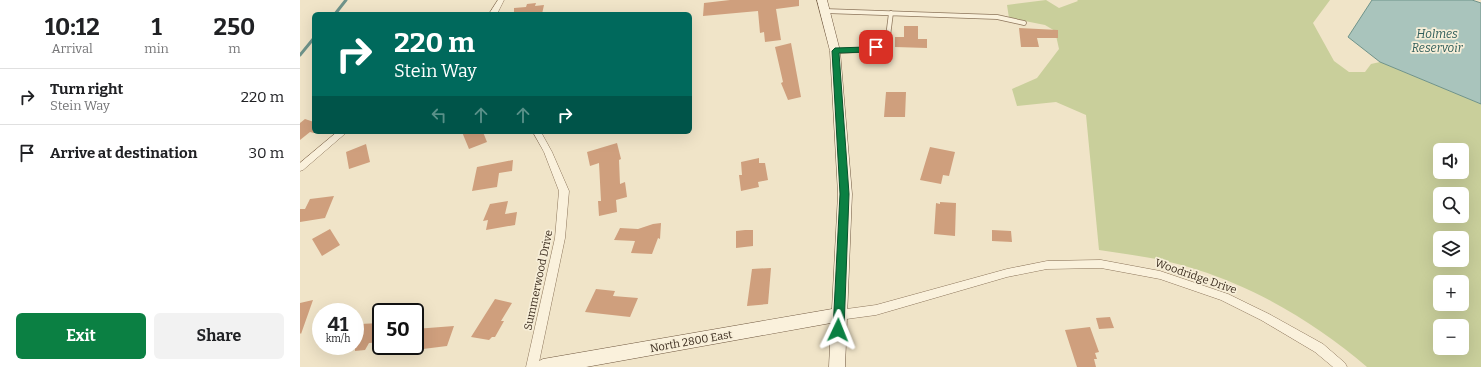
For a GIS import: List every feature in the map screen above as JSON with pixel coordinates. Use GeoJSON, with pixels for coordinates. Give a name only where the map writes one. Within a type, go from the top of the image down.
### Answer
{"type":"FeatureCollection","features":[{"type":"Feature","properties":{"kind":"main road"},"geometry":{"type":"LineString","coordinates":[[823,5],[835,51],[845,194],[837,367]]}},
{"type":"Feature","properties":{"kind":"main road","name":"North 2800 East"},"geometry":{"type":"LineString","coordinates":[[543,367],[839,315]]}},
{"type":"Feature","properties":{"kind":"street"},"geometry":{"type":"LineString","coordinates":[[494,12],[501,0]]}},
{"type":"Feature","properties":{"kind":"street"},"geometry":{"type":"LineString","coordinates":[[300,168],[340,134]]}},
{"type":"Feature","properties":{"kind":"street","name":"Summerwood Drive"},"geometry":{"type":"LineString","coordinates":[[532,367],[560,238],[564,192],[548,152],[538,134]]}},
{"type":"Feature","properties":{"kind":"street","name":"Woodridge Drive"},"geometry":{"type":"LineString","coordinates":[[839,315],[876,310],[1007,273],[1047,265],[1101,264],[1160,275],[1224,297],[1265,317],[1319,348],[1341,367]]}},
{"type":"Feature","properties":{"kind":"lane"},"geometry":{"type":"LineString","coordinates":[[823,5],[891,13],[997,17],[1024,23]]}},
{"type":"Feature","properties":{"kind":"lane"},"geometry":{"type":"LineString","coordinates":[[835,51],[866,50],[887,44],[891,13]]}},
{"type":"Feature","properties":{"kind":"green space"},"geometry":{"type":"Polygon","coordinates":[[[1046,0],[1059,8],[1078,1],[1077,0],[1330,0],[1313,23],[1334,61],[1349,72],[1365,72],[1371,64],[1380,62],[1481,104],[1481,367],[1367,367],[1309,323],[1266,298],[1243,287],[1198,270],[1174,263],[1099,250],[1086,115],[1056,102],[1017,106],[1012,89],[1037,78],[1059,49],[1055,31],[1045,25],[1009,18],[1007,5],[1046,0]]]}},
{"type":"Feature","properties":{"kind":"water","name":"Holmes Reservoir"},"geometry":{"type":"Polygon","coordinates":[[[1372,0],[1472,0],[1481,3],[1481,104],[1380,62],[1348,37],[1372,0]]]}},
{"type":"Feature","properties":{"kind":"building"},"geometry":{"type":"Polygon","coordinates":[[[730,0],[799,0],[799,6],[776,9],[781,40],[765,42],[764,32],[760,33],[758,11],[703,16],[704,3],[730,0]]]}},
{"type":"Feature","properties":{"kind":"building"},"geometry":{"type":"Polygon","coordinates":[[[536,3],[535,6],[544,5],[542,12],[514,12],[514,8],[526,7],[527,4],[536,3]]]}},
{"type":"Feature","properties":{"kind":"building"},"geometry":{"type":"Polygon","coordinates":[[[904,26],[918,26],[918,39],[927,39],[927,48],[895,47],[895,37],[904,37],[904,26]]]}},
{"type":"Feature","properties":{"kind":"building"},"geometry":{"type":"Polygon","coordinates":[[[1019,28],[1058,30],[1058,38],[1037,38],[1039,47],[1021,47],[1019,28]]]}},
{"type":"Feature","properties":{"kind":"building"},"geometry":{"type":"Polygon","coordinates":[[[791,43],[801,97],[788,100],[781,83],[783,82],[775,47],[791,43]]]}},
{"type":"Feature","properties":{"kind":"building"},"geometry":{"type":"Polygon","coordinates":[[[886,92],[906,92],[905,117],[884,117],[886,92]]]}},
{"type":"Feature","properties":{"kind":"building"},"geometry":{"type":"Polygon","coordinates":[[[305,119],[312,121],[312,132],[310,132],[300,140],[300,123],[305,119]]]}},
{"type":"Feature","properties":{"kind":"building"},"geometry":{"type":"Polygon","coordinates":[[[463,134],[484,134],[487,142],[469,149],[463,134]]]}},
{"type":"Feature","properties":{"kind":"building"},"geometry":{"type":"Polygon","coordinates":[[[617,143],[621,159],[619,160],[620,184],[625,182],[627,197],[616,200],[617,212],[599,216],[598,201],[601,201],[599,163],[590,166],[587,152],[617,143]]]}},
{"type":"Feature","properties":{"kind":"building"},"geometry":{"type":"Polygon","coordinates":[[[366,144],[370,162],[349,169],[346,152],[366,144]]]}},
{"type":"Feature","properties":{"kind":"building"},"geometry":{"type":"Polygon","coordinates":[[[930,147],[955,152],[949,176],[943,175],[941,184],[920,180],[930,147]]]}},
{"type":"Feature","properties":{"kind":"building"},"geometry":{"type":"Polygon","coordinates":[[[759,158],[759,163],[765,163],[768,180],[758,182],[759,187],[741,191],[739,175],[742,175],[741,162],[759,158]]]}},
{"type":"Feature","properties":{"kind":"building"},"geometry":{"type":"Polygon","coordinates":[[[513,160],[512,171],[499,173],[497,187],[472,191],[477,167],[513,160]]]}},
{"type":"Feature","properties":{"kind":"building"},"geometry":{"type":"Polygon","coordinates":[[[334,196],[325,218],[300,222],[300,209],[305,209],[310,199],[334,196]]]}},
{"type":"Feature","properties":{"kind":"building"},"geometry":{"type":"Polygon","coordinates":[[[508,201],[505,214],[517,212],[515,225],[486,230],[488,220],[483,221],[490,204],[508,201]]]}},
{"type":"Feature","properties":{"kind":"building"},"geometry":{"type":"Polygon","coordinates":[[[940,202],[956,203],[955,236],[934,234],[936,203],[940,204],[940,202]]]}},
{"type":"Feature","properties":{"kind":"building"},"geometry":{"type":"Polygon","coordinates":[[[661,223],[660,239],[658,238],[652,254],[631,253],[635,241],[614,240],[620,228],[638,229],[661,223]]]}},
{"type":"Feature","properties":{"kind":"building"},"geometry":{"type":"Polygon","coordinates":[[[330,229],[340,245],[322,256],[312,239],[330,229]]]}},
{"type":"Feature","properties":{"kind":"building"},"geometry":{"type":"Polygon","coordinates":[[[753,230],[753,246],[736,248],[736,231],[753,230]]]}},
{"type":"Feature","properties":{"kind":"building"},"geometry":{"type":"Polygon","coordinates":[[[992,230],[1011,231],[1012,242],[992,241],[992,230]]]}},
{"type":"Feature","properties":{"kind":"building"},"geometry":{"type":"Polygon","coordinates":[[[771,268],[768,304],[747,306],[752,269],[771,268]]]}},
{"type":"Feature","properties":{"kind":"building"},"geometry":{"type":"Polygon","coordinates":[[[596,289],[615,291],[613,296],[638,298],[630,317],[585,312],[596,289]]]}},
{"type":"Feature","properties":{"kind":"building"},"geometry":{"type":"Polygon","coordinates":[[[495,299],[512,303],[501,321],[504,321],[495,337],[492,337],[489,340],[471,337],[495,299]]]}},
{"type":"Feature","properties":{"kind":"building"},"geometry":{"type":"Polygon","coordinates":[[[313,300],[301,334],[300,303],[313,300]]]}},
{"type":"Feature","properties":{"kind":"building"},"geometry":{"type":"Polygon","coordinates":[[[1110,317],[1114,328],[1099,329],[1096,318],[1110,317]]]}},
{"type":"Feature","properties":{"kind":"building"},"geometry":{"type":"Polygon","coordinates":[[[372,323],[372,343],[369,343],[364,350],[364,324],[372,323]]]}},
{"type":"Feature","properties":{"kind":"building"},"geometry":{"type":"Polygon","coordinates":[[[454,326],[447,346],[424,349],[424,328],[454,326]]]}},
{"type":"Feature","properties":{"kind":"building"},"geometry":{"type":"Polygon","coordinates":[[[1090,327],[1099,352],[1095,353],[1097,359],[1094,359],[1096,367],[1077,367],[1065,330],[1090,327]]]}},
{"type":"Feature","properties":{"kind":"waterway"},"geometry":{"type":"LineString","coordinates":[[337,12],[346,0]]}},
{"type":"Feature","properties":{"kind":"waterway"},"geometry":{"type":"LineString","coordinates":[[300,55],[312,40]]}},
{"type":"Feature","properties":{"kind":"route"},"geometry":{"type":"LineString","coordinates":[[838,330],[845,194],[835,51],[866,50],[876,47]]}}]}
